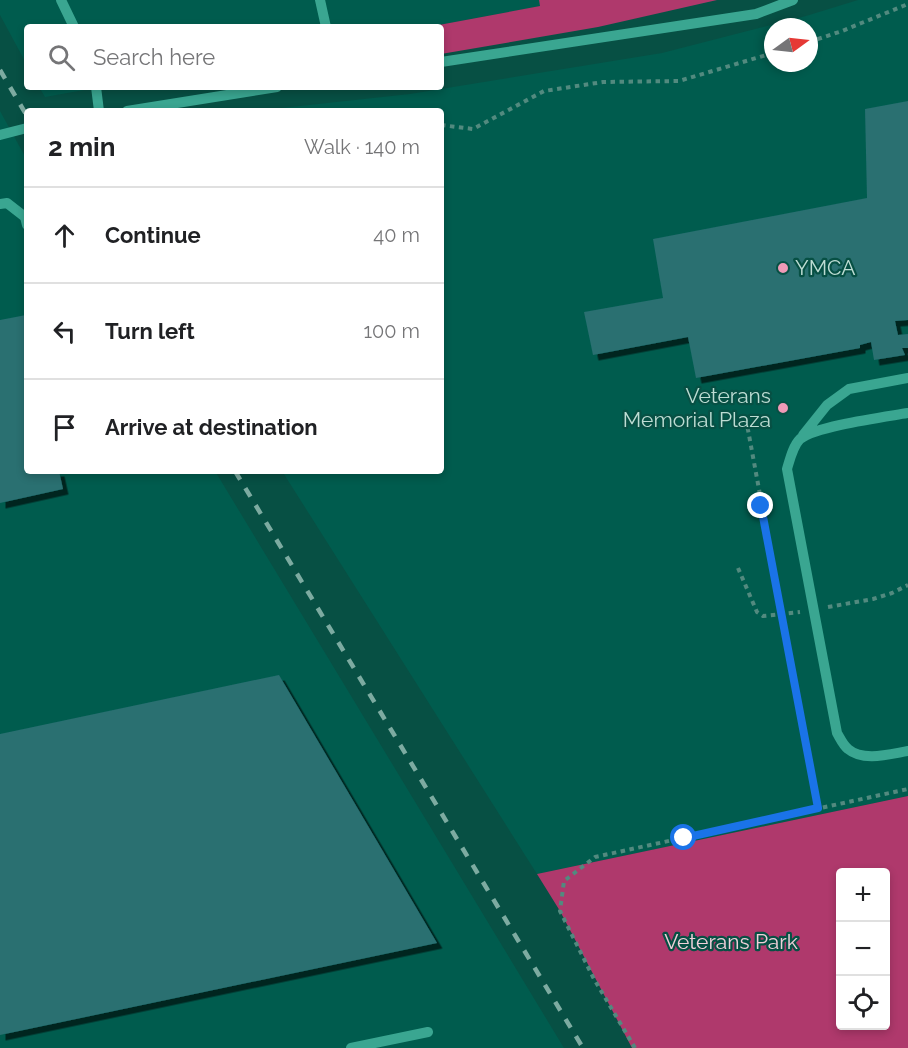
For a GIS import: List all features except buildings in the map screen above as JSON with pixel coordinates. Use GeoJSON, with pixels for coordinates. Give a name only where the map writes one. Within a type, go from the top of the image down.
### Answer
{"type":"FeatureCollection","features":[{"type":"Feature","properties":{"kind":"street"},"geometry":{"type":"LineString","coordinates":[[61,0],[73,24]]}},
{"type":"Feature","properties":{"kind":"street"},"geometry":{"type":"LineString","coordinates":[[320,0],[325,24]]}},
{"type":"Feature","properties":{"kind":"street"},"geometry":{"type":"LineString","coordinates":[[444,62],[756,14],[793,0]]}},
{"type":"Feature","properties":{"kind":"street"},"geometry":{"type":"LineString","coordinates":[[96,90],[99,108]]}},
{"type":"Feature","properties":{"kind":"street"},"geometry":{"type":"LineString","coordinates":[[146,108],[258,90]]}},
{"type":"Feature","properties":{"kind":"street"},"geometry":{"type":"LineString","coordinates":[[0,135],[24,129]]}},
{"type":"Feature","properties":{"kind":"street"},"geometry":{"type":"LineString","coordinates":[[0,204],[7,202],[24,216]]}},
{"type":"Feature","properties":{"kind":"street"},"geometry":{"type":"LineString","coordinates":[[908,378],[849,389],[827,405],[799,440],[787,469],[837,733],[847,748],[859,756],[884,756],[908,751]]}},
{"type":"Feature","properties":{"kind":"street"},"geometry":{"type":"LineString","coordinates":[[799,440],[816,430],[908,413]]}},
{"type":"Feature","properties":{"kind":"street"},"geometry":{"type":"LineString","coordinates":[[351,1048],[428,1032]]}},
{"type":"Feature","properties":{"kind":"path"},"geometry":{"type":"LineString","coordinates":[[818,39],[908,4]]}},
{"type":"Feature","properties":{"kind":"path"},"geometry":{"type":"LineString","coordinates":[[444,126],[473,129],[544,92],[603,82],[679,81],[764,56]]}},
{"type":"Feature","properties":{"kind":"path"},"geometry":{"type":"LineString","coordinates":[[746,419],[818,808]]}},
{"type":"Feature","properties":{"kind":"path"},"geometry":{"type":"LineString","coordinates":[[635,1048],[594,979],[560,911],[564,881],[595,857],[908,789]]}},
{"type":"Feature","properties":{"kind":"shaded area"},"geometry":{"type":"Polygon","coordinates":[[[0,0],[539,0],[541,6],[444,24],[24,24],[24,59],[0,15],[0,0]]]}},
{"type":"Feature","properties":{"kind":"shaded area"},"geometry":{"type":"Polygon","coordinates":[[[858,0],[908,0],[908,796],[537,874],[284,474],[444,474],[444,108],[281,108],[444,88],[662,53],[764,27],[764,72],[818,72],[818,18],[798,18],[858,0]]]}},
{"type":"Feature","properties":{"kind":"shaded area"},"geometry":{"type":"Polygon","coordinates":[[[41,90],[84,90],[45,97],[41,90]]]}},
{"type":"Feature","properties":{"kind":"shaded area"},"geometry":{"type":"Polygon","coordinates":[[[0,111],[24,155],[24,474],[217,474],[564,1048],[0,1048],[0,111]]]}},
{"type":"Feature","properties":{"kind":"green space"},"geometry":{"type":"Polygon","coordinates":[[[539,0],[717,0],[598,27],[444,53],[444,24],[540,6],[539,0]]]}},
{"type":"Feature","properties":{"kind":"green space","name":"Veterans Park"},"geometry":{"type":"Polygon","coordinates":[[[908,796],[908,1048],[632,1048],[560,911],[537,874],[908,796]]]}},
{"type":"Feature","properties":{"kind":"railway"},"geometry":{"type":"LineString","coordinates":[[0,70],[24,111]]}},
{"type":"Feature","properties":{"kind":"railway"},"geometry":{"type":"LineString","coordinates":[[237,474],[583,1048]]}},
{"type":"Feature","properties":{"kind":"place","name":"YMCA"},"geometry":{"type":"Point","coordinates":[783,268]}},
{"type":"Feature","properties":{"kind":"place","name":"Veterans Memorial Plaza"},"geometry":{"type":"Point","coordinates":[783,408]}},
{"type":"Feature","properties":{"kind":"route"},"geometry":{"type":"LineString","coordinates":[[684,838],[818,808],[761,506]]}}]}
